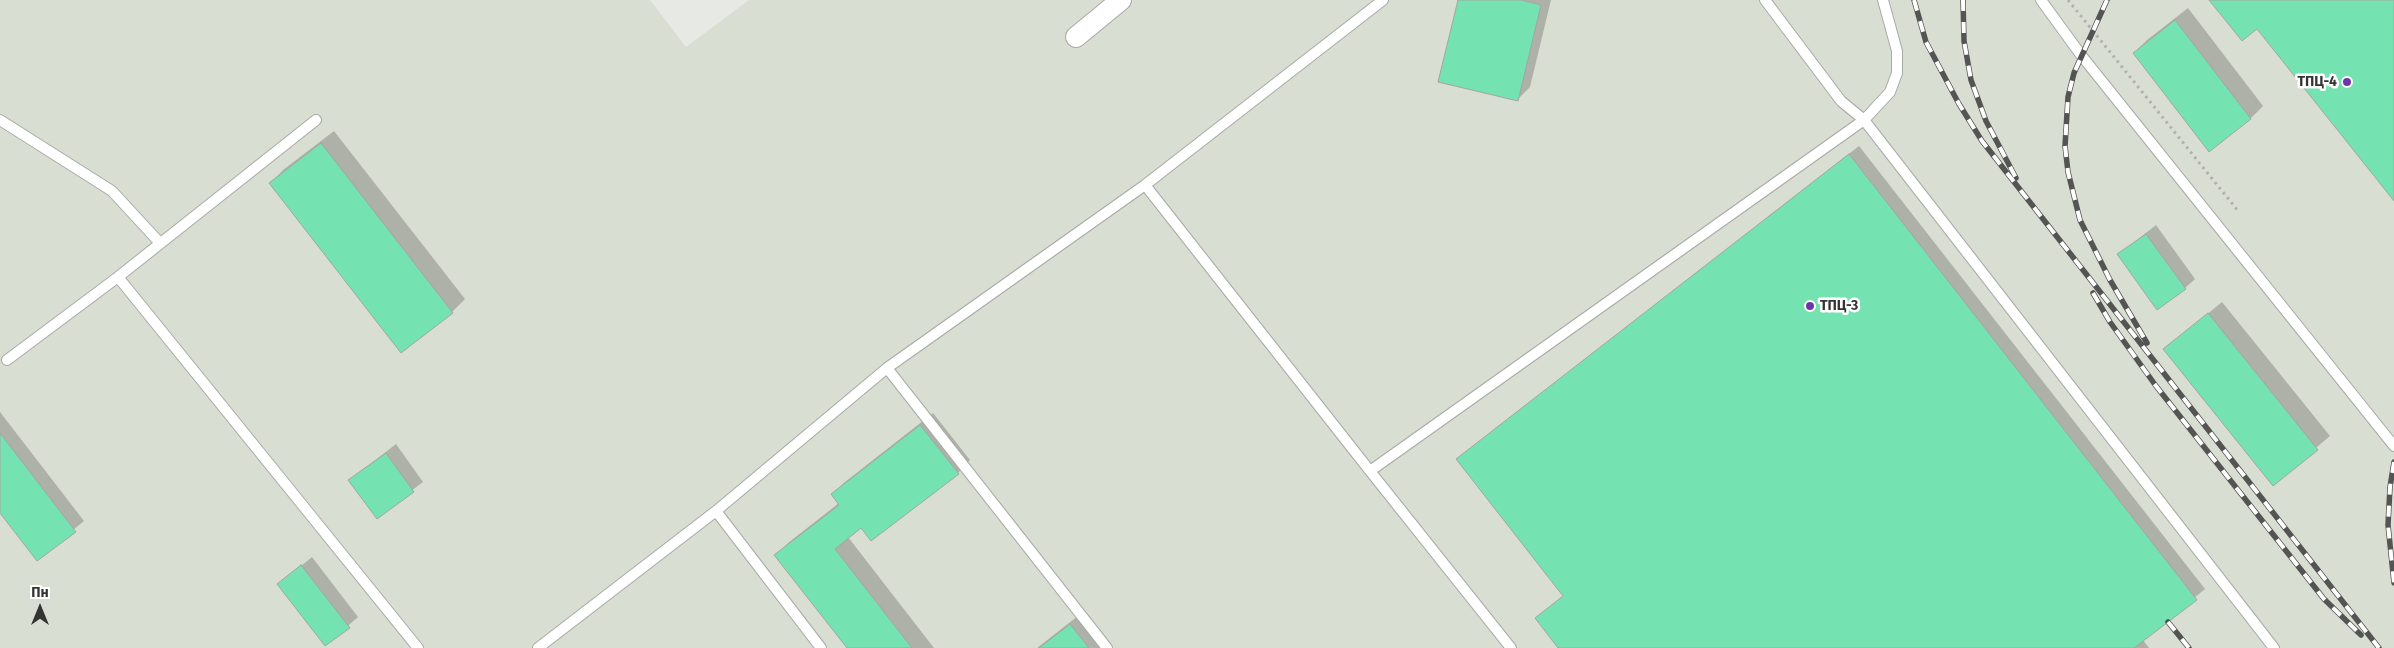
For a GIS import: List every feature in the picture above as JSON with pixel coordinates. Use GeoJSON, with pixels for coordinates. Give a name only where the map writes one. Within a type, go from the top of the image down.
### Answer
{"type":"FeatureCollection","features":[{"type":"Feature","properties":{"kind":"street"},"geometry":{"type":"LineString","coordinates":[[1076,38],[1121,0]]}},
{"type":"Feature","properties":{"kind":"lane"},"geometry":{"type":"LineString","coordinates":[[538,648],[716,511],[887,368],[1145,185],[1383,0]]}},
{"type":"Feature","properties":{"kind":"lane"},"geometry":{"type":"LineString","coordinates":[[1765,0],[1841,101],[1864,120],[2274,648]]}},
{"type":"Feature","properties":{"kind":"lane"},"geometry":{"type":"LineString","coordinates":[[1370,471],[1864,120],[1890,92],[1897,73],[1897,51],[1883,0]]}},
{"type":"Feature","properties":{"kind":"lane"},"geometry":{"type":"LineString","coordinates":[[2041,0],[2082,55],[2394,446]]}},
{"type":"Feature","properties":{"kind":"lane"},"geometry":{"type":"LineString","coordinates":[[0,120],[112,190],[160,244]]}},
{"type":"Feature","properties":{"kind":"lane"},"geometry":{"type":"LineString","coordinates":[[7,360],[118,277],[316,120]]}},
{"type":"Feature","properties":{"kind":"lane"},"geometry":{"type":"LineString","coordinates":[[1145,185],[1511,648]]}},
{"type":"Feature","properties":{"kind":"lane"},"geometry":{"type":"LineString","coordinates":[[118,277],[418,648]]}},
{"type":"Feature","properties":{"kind":"lane"},"geometry":{"type":"LineString","coordinates":[[887,368],[1107,648]]}},
{"type":"Feature","properties":{"kind":"lane"},"geometry":{"type":"LineString","coordinates":[[716,511],[821,648]]}},
{"type":"Feature","properties":{"kind":"path"},"geometry":{"type":"LineString","coordinates":[[2068,0],[2239,212]]}},
{"type":"Feature","properties":{"kind":"shaded area"},"geometry":{"type":"Polygon","coordinates":[[[0,0],[650,0],[686,47],[749,0],[2394,0],[2394,648],[0,648],[0,0]]]}},
{"type":"Feature","properties":{"kind":"building"},"geometry":{"type":"Polygon","coordinates":[[[1458,0],[1521,0],[1541,5],[1518,101],[1438,82],[1458,0]]]}},
{"type":"Feature","properties":{"kind":"building","name":"ТПЦ-4"},"geometry":{"type":"Polygon","coordinates":[[[2209,0],[2394,0],[2394,201],[2257,29],[2242,41],[2209,0]]]}},
{"type":"Feature","properties":{"kind":"building"},"geometry":{"type":"Polygon","coordinates":[[[2175,20],[2251,119],[2209,152],[2133,53],[2175,20]]]}},
{"type":"Feature","properties":{"kind":"building"},"geometry":{"type":"Polygon","coordinates":[[[321,143],[453,313],[401,353],[269,183],[321,143]]]}},
{"type":"Feature","properties":{"kind":"building","name":"ТПЦ-3"},"geometry":{"type":"Polygon","coordinates":[[[1849,154],[2197,600],[2134,648],[1558,648],[1535,618],[1563,596],[1456,459],[1849,154]]]}},
{"type":"Feature","properties":{"kind":"building"},"geometry":{"type":"Polygon","coordinates":[[[2146,234],[2186,289],[2157,310],[2117,254],[2146,234]]]}},
{"type":"Feature","properties":{"kind":"building"},"geometry":{"type":"Polygon","coordinates":[[[2208,313],[2318,450],[2273,486],[2163,349],[2208,313]]]}},
{"type":"Feature","properties":{"kind":"building"},"geometry":{"type":"Polygon","coordinates":[[[920,425],[959,474],[871,541],[861,528],[835,549],[912,648],[847,648],[774,555],[839,505],[831,494],[920,425]]]}},
{"type":"Feature","properties":{"kind":"building"},"geometry":{"type":"Polygon","coordinates":[[[0,433],[76,532],[37,561],[0,513],[0,433]]]}},
{"type":"Feature","properties":{"kind":"building"},"geometry":{"type":"Polygon","coordinates":[[[386,453],[414,492],[377,519],[348,480],[386,453]]]}},
{"type":"Feature","properties":{"kind":"building"},"geometry":{"type":"Polygon","coordinates":[[[301,565],[350,628],[325,646],[277,584],[301,565]]]}},
{"type":"Feature","properties":{"kind":"building"},"geometry":{"type":"Polygon","coordinates":[[[1070,624],[1089,648],[1039,648],[1070,624]]]}},
{"type":"Feature","properties":{"kind":"railway"},"geometry":{"type":"LineString","coordinates":[[1914,0],[1926,42],[1959,104],[1982,141],[2379,648]]}},
{"type":"Feature","properties":{"kind":"railway"},"geometry":{"type":"LineString","coordinates":[[1963,0],[1964,41],[1971,80],[1986,121],[2016,178]]}},
{"type":"Feature","properties":{"kind":"railway"},"geometry":{"type":"LineString","coordinates":[[2107,0],[2074,73],[2068,97],[2065,146],[2068,172],[2080,220],[2110,280],[2147,343]]}},
{"type":"Feature","properties":{"kind":"railway"},"geometry":{"type":"LineString","coordinates":[[2093,293],[2110,322],[2156,386],[2324,599],[2361,635]]}},
{"type":"Feature","properties":{"kind":"railway"},"geometry":{"type":"LineString","coordinates":[[2394,462],[2390,487],[2388,525],[2394,583]]}},
{"type":"Feature","properties":{"kind":"railway"},"geometry":{"type":"LineString","coordinates":[[2168,622],[2189,648]]}},
{"type":"Feature","properties":{"kind":"place","name":"ТПЦ-4"},"geometry":{"type":"Point","coordinates":[2347,82]}},
{"type":"Feature","properties":{"kind":"place","name":"ТПЦ-3"},"geometry":{"type":"Point","coordinates":[1810,306]}}]}
